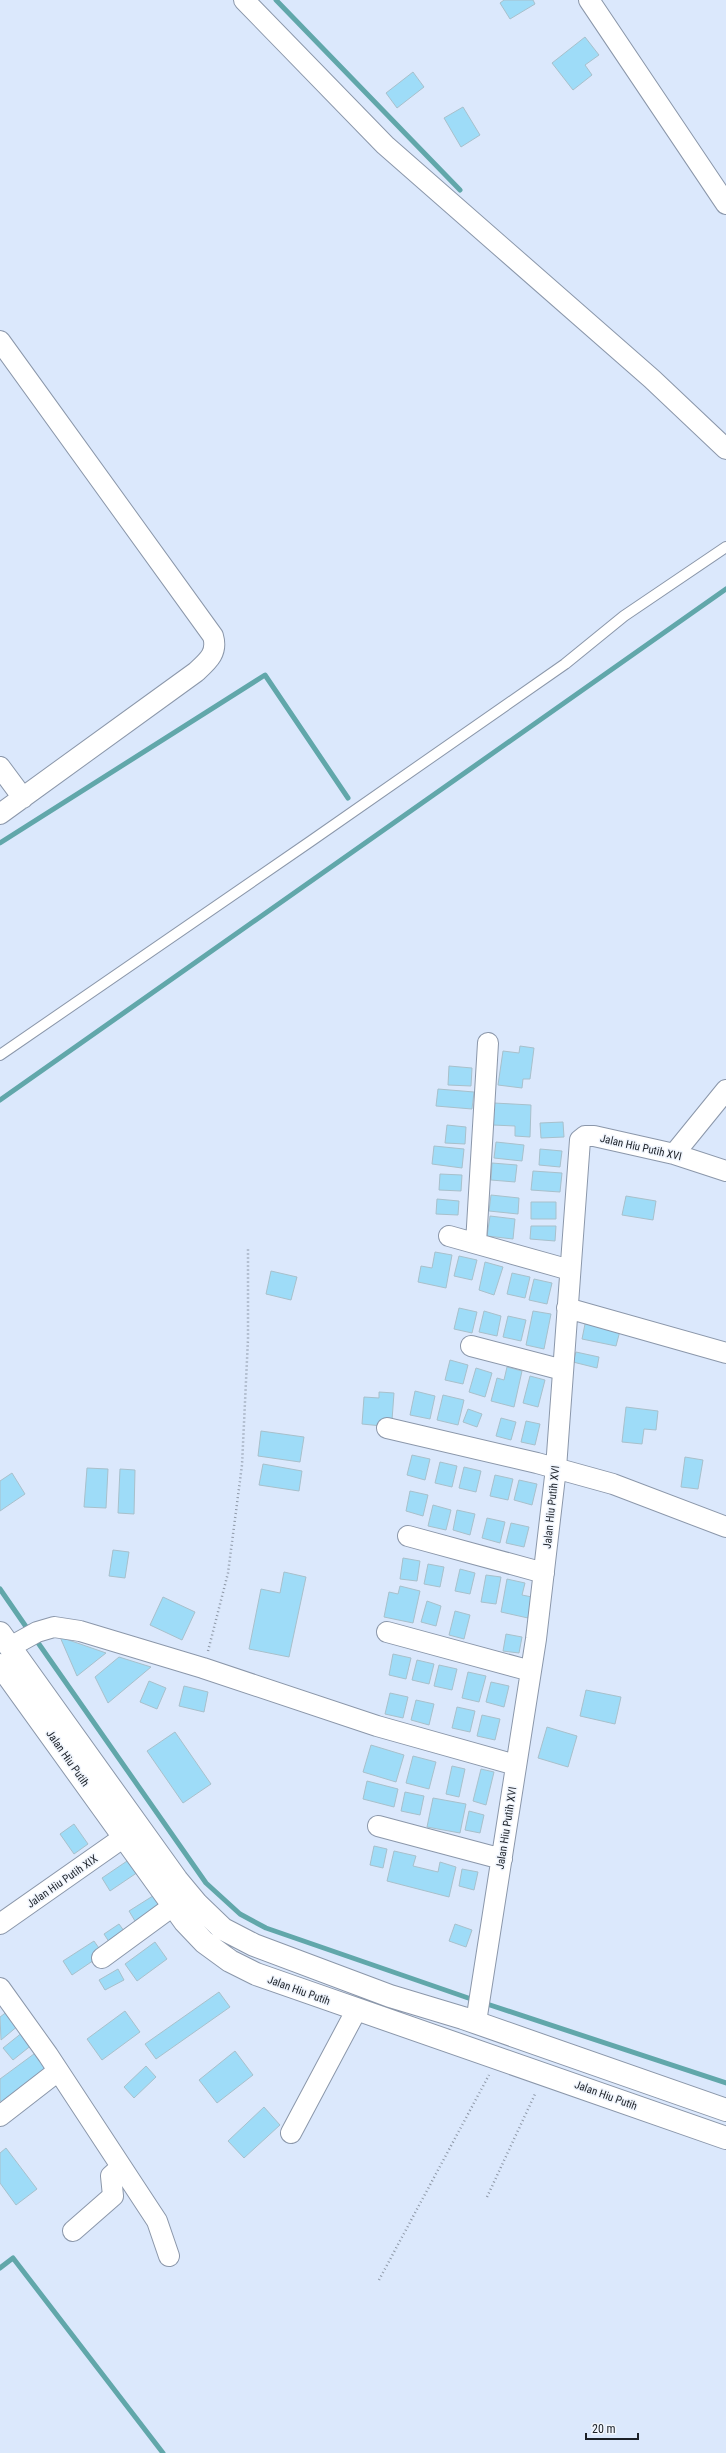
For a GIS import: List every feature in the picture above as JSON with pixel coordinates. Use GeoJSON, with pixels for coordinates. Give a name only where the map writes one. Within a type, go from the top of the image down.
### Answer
{"type":"FeatureCollection","features":[{"type":"Feature","properties":{"kind":"street"},"geometry":{"type":"LineString","coordinates":[[244,0],[385,145],[652,379],[726,449]]}},
{"type":"Feature","properties":{"kind":"street"},"geometry":{"type":"LineString","coordinates":[[588,0],[726,204]]}},
{"type":"Feature","properties":{"kind":"street"},"geometry":{"type":"LineString","coordinates":[[0,341],[214,636],[216,644],[212,656],[196,672],[0,814]]}},
{"type":"Feature","properties":{"kind":"street"},"geometry":{"type":"LineString","coordinates":[[0,767],[23,798]]}},
{"type":"Feature","properties":{"kind":"street"},"geometry":{"type":"LineString","coordinates":[[476,1243],[488,1042]]}},
{"type":"Feature","properties":{"kind":"street"},"geometry":{"type":"LineString","coordinates":[[674,1154],[726,1090]]}},
{"type":"Feature","properties":{"kind":"street","name":"Jalan Hiu Putih XVI"},"geometry":{"type":"LineString","coordinates":[[476,2022],[531,1671],[544,1573],[556,1468],[580,1140],[585,1136],[594,1136],[674,1154],[726,1172]]}},
{"type":"Feature","properties":{"kind":"street"},"geometry":{"type":"LineString","coordinates":[[449,1236],[570,1270]]}},
{"type":"Feature","properties":{"kind":"street"},"geometry":{"type":"LineString","coordinates":[[567,1308],[726,1353]]}},
{"type":"Feature","properties":{"kind":"street"},"geometry":{"type":"LineString","coordinates":[[471,1346],[564,1370]]}},
{"type":"Feature","properties":{"kind":"street"},"geometry":{"type":"LineString","coordinates":[[387,1428],[556,1468],[613,1484],[726,1527]]}},
{"type":"Feature","properties":{"kind":"street"},"geometry":{"type":"LineString","coordinates":[[408,1536],[544,1573]]}},
{"type":"Feature","properties":{"kind":"street"},"geometry":{"type":"LineString","coordinates":[[516,1765],[377,1726],[203,1668],[80,1631],[54,1628],[37,1632],[4,1648],[72,1748],[196,1904],[223,1929],[254,1945],[390,1996],[476,2022],[726,2110]]}},
{"type":"Feature","properties":{"kind":"street"},"geometry":{"type":"LineString","coordinates":[[387,1632],[531,1671]]}},
{"type":"Feature","properties":{"kind":"street","name":"Jalan Hiu Putih"},"geometry":{"type":"LineString","coordinates":[[72,1748],[124,1837],[173,1906],[192,1930],[230,1961],[256,1974],[356,2011],[498,2057],[726,2138]]}},
{"type":"Feature","properties":{"kind":"street"},"geometry":{"type":"LineString","coordinates":[[378,1826],[502,1859]]}},
{"type":"Feature","properties":{"kind":"street","name":"Jalan Hiu Putih XIX"},"geometry":{"type":"LineString","coordinates":[[0,1924],[124,1837]]}},
{"type":"Feature","properties":{"kind":"street"},"geometry":{"type":"LineString","coordinates":[[102,1958],[173,1906]]}},
{"type":"Feature","properties":{"kind":"street"},"geometry":{"type":"LineString","coordinates":[[0,1988],[58,2071],[157,2221],[169,2256]]}},
{"type":"Feature","properties":{"kind":"street"},"geometry":{"type":"LineString","coordinates":[[380,2018],[390,1996]]}},
{"type":"Feature","properties":{"kind":"street"},"geometry":{"type":"LineString","coordinates":[[291,2133],[356,2011]]}},
{"type":"Feature","properties":{"kind":"street"},"geometry":{"type":"LineString","coordinates":[[0,2116],[58,2071]]}},
{"type":"Feature","properties":{"kind":"street"},"geometry":{"type":"LineString","coordinates":[[73,2231],[113,2196],[111,2176],[121,2167]]}},
{"type":"Feature","properties":{"kind":"lane"},"geometry":{"type":"LineString","coordinates":[[0,1055],[565,664],[624,616],[726,547]]}},
{"type":"Feature","properties":{"kind":"path"},"geometry":{"type":"LineString","coordinates":[[203,1668],[228,1573],[242,1465],[248,1340],[248,1247]]}},
{"type":"Feature","properties":{"kind":"path"},"geometry":{"type":"LineString","coordinates":[[379,2280],[498,2057]]}},
{"type":"Feature","properties":{"kind":"path"},"geometry":{"type":"LineString","coordinates":[[487,2197],[544,2074]]}},
{"type":"Feature","properties":{"kind":"building"},"geometry":{"type":"Polygon","coordinates":[[[504,0],[533,0],[535,4],[510,19],[500,3],[504,0]]]}},
{"type":"Feature","properties":{"kind":"building"},"geometry":{"type":"Polygon","coordinates":[[[585,37],[599,55],[585,65],[592,75],[573,90],[552,63],[585,37]]]}},
{"type":"Feature","properties":{"kind":"building"},"geometry":{"type":"Polygon","coordinates":[[[413,72],[424,87],[397,108],[386,93],[413,72]]]}},
{"type":"Feature","properties":{"kind":"building"},"geometry":{"type":"Polygon","coordinates":[[[463,107],[480,135],[461,147],[444,118],[463,107]]]}},
{"type":"Feature","properties":{"kind":"building"},"geometry":{"type":"Polygon","coordinates":[[[520,1046],[534,1048],[530,1079],[523,1079],[522,1088],[498,1085],[503,1051],[519,1053],[520,1046]]]}},
{"type":"Feature","properties":{"kind":"building"},"geometry":{"type":"Polygon","coordinates":[[[449,1066],[472,1068],[471,1086],[448,1085],[449,1066]]]}},
{"type":"Feature","properties":{"kind":"building"},"geometry":{"type":"Polygon","coordinates":[[[438,1089],[474,1092],[472,1109],[436,1106],[438,1089]]]}},
{"type":"Feature","properties":{"kind":"building"},"geometry":{"type":"Polygon","coordinates":[[[494,1103],[531,1105],[530,1137],[515,1136],[515,1126],[493,1125],[494,1103]]]}},
{"type":"Feature","properties":{"kind":"building"},"geometry":{"type":"Polygon","coordinates":[[[563,1122],[564,1137],[541,1138],[540,1123],[563,1122]]]}},
{"type":"Feature","properties":{"kind":"building"},"geometry":{"type":"Polygon","coordinates":[[[447,1125],[466,1127],[465,1144],[445,1143],[447,1125]]]}},
{"type":"Feature","properties":{"kind":"building"},"geometry":{"type":"Polygon","coordinates":[[[496,1142],[524,1145],[522,1161],[494,1158],[496,1142]]]}},
{"type":"Feature","properties":{"kind":"building"},"geometry":{"type":"Polygon","coordinates":[[[434,1146],[464,1149],[462,1168],[432,1164],[434,1146]]]}},
{"type":"Feature","properties":{"kind":"building"},"geometry":{"type":"Polygon","coordinates":[[[540,1149],[562,1151],[560,1167],[539,1165],[540,1149]]]}},
{"type":"Feature","properties":{"kind":"building"},"geometry":{"type":"Polygon","coordinates":[[[492,1163],[517,1165],[515,1182],[491,1180],[492,1163]]]}},
{"type":"Feature","properties":{"kind":"building"},"geometry":{"type":"Polygon","coordinates":[[[533,1171],[562,1173],[560,1192],[531,1190],[533,1171]]]}},
{"type":"Feature","properties":{"kind":"building"},"geometry":{"type":"Polygon","coordinates":[[[440,1174],[462,1175],[461,1191],[439,1190],[440,1174]]]}},
{"type":"Feature","properties":{"kind":"building"},"geometry":{"type":"Polygon","coordinates":[[[491,1195],[519,1198],[518,1214],[489,1211],[491,1195]]]}},
{"type":"Feature","properties":{"kind":"building"},"geometry":{"type":"Polygon","coordinates":[[[626,1196],[656,1201],[653,1220],[622,1215],[626,1196]]]}},
{"type":"Feature","properties":{"kind":"building"},"geometry":{"type":"Polygon","coordinates":[[[437,1199],[459,1201],[458,1215],[436,1214],[437,1199]]]}},
{"type":"Feature","properties":{"kind":"building"},"geometry":{"type":"Polygon","coordinates":[[[531,1202],[556,1202],[556,1219],[531,1219],[531,1202]]]}},
{"type":"Feature","properties":{"kind":"building"},"geometry":{"type":"Polygon","coordinates":[[[490,1216],[515,1219],[513,1239],[487,1236],[490,1216]]]}},
{"type":"Feature","properties":{"kind":"building"},"geometry":{"type":"Polygon","coordinates":[[[531,1226],[556,1226],[555,1241],[530,1239],[531,1226]]]}},
{"type":"Feature","properties":{"kind":"building"},"geometry":{"type":"Polygon","coordinates":[[[435,1252],[452,1255],[446,1288],[418,1282],[421,1266],[432,1268],[435,1252]]]}},
{"type":"Feature","properties":{"kind":"building"},"geometry":{"type":"Polygon","coordinates":[[[459,1256],[477,1260],[472,1280],[454,1276],[459,1256]]]}},
{"type":"Feature","properties":{"kind":"building"},"geometry":{"type":"Polygon","coordinates":[[[485,1262],[503,1267],[494,1295],[479,1290],[485,1262]]]}},
{"type":"Feature","properties":{"kind":"building"},"geometry":{"type":"Polygon","coordinates":[[[271,1271],[297,1277],[291,1300],[266,1294],[271,1271]]]}},
{"type":"Feature","properties":{"kind":"building"},"geometry":{"type":"Polygon","coordinates":[[[512,1273],[530,1277],[525,1298],[507,1294],[512,1273]]]}},
{"type":"Feature","properties":{"kind":"building"},"geometry":{"type":"Polygon","coordinates":[[[534,1279],[552,1283],[547,1304],[529,1300],[534,1279]]]}},
{"type":"Feature","properties":{"kind":"building"},"geometry":{"type":"Polygon","coordinates":[[[459,1308],[477,1312],[472,1333],[454,1329],[459,1308]]]}},
{"type":"Feature","properties":{"kind":"building"},"geometry":{"type":"Polygon","coordinates":[[[484,1311],[501,1316],[497,1336],[479,1332],[484,1311]]]}},
{"type":"Feature","properties":{"kind":"building"},"geometry":{"type":"Polygon","coordinates":[[[533,1311],[551,1314],[544,1349],[526,1345],[533,1311]]]}},
{"type":"Feature","properties":{"kind":"building"},"geometry":{"type":"Polygon","coordinates":[[[508,1316],[526,1320],[521,1341],[503,1337],[508,1316]]]}},
{"type":"Feature","properties":{"kind":"building"},"geometry":{"type":"Polygon","coordinates":[[[586,1319],[621,1327],[616,1346],[582,1339],[586,1319]]]}},
{"type":"Feature","properties":{"kind":"building"},"geometry":{"type":"Polygon","coordinates":[[[576,1352],[599,1357],[597,1368],[573,1362],[576,1352]]]}},
{"type":"Feature","properties":{"kind":"building"},"geometry":{"type":"Polygon","coordinates":[[[450,1360],[468,1365],[463,1384],[445,1380],[450,1360]]]}},
{"type":"Feature","properties":{"kind":"building"},"geometry":{"type":"Polygon","coordinates":[[[507,1367],[522,1371],[514,1407],[491,1401],[497,1378],[504,1380],[507,1367]]]}},
{"type":"Feature","properties":{"kind":"building"},"geometry":{"type":"Polygon","coordinates":[[[476,1368],[492,1373],[485,1397],[469,1392],[476,1368]]]}},
{"type":"Feature","properties":{"kind":"building"},"geometry":{"type":"Polygon","coordinates":[[[530,1376],[545,1380],[538,1407],[523,1403],[530,1376]]]}},
{"type":"Feature","properties":{"kind":"building"},"geometry":{"type":"Polygon","coordinates":[[[415,1391],[435,1396],[430,1419],[410,1415],[415,1391]]]}},
{"type":"Feature","properties":{"kind":"building"},"geometry":{"type":"Polygon","coordinates":[[[379,1392],[394,1393],[392,1420],[383,1419],[382,1426],[362,1424],[364,1397],[379,1398],[379,1392]]]}},
{"type":"Feature","properties":{"kind":"building"},"geometry":{"type":"Polygon","coordinates":[[[443,1395],[464,1400],[458,1425],[437,1420],[443,1395]]]}},
{"type":"Feature","properties":{"kind":"building"},"geometry":{"type":"Polygon","coordinates":[[[626,1407],[658,1411],[656,1430],[644,1429],[642,1444],[622,1442],[626,1407]]]}},
{"type":"Feature","properties":{"kind":"building"},"geometry":{"type":"Polygon","coordinates":[[[468,1409],[482,1414],[477,1427],[463,1422],[468,1409]]]}},
{"type":"Feature","properties":{"kind":"building"},"geometry":{"type":"Polygon","coordinates":[[[501,1418],[516,1422],[511,1440],[496,1436],[501,1418]]]}},
{"type":"Feature","properties":{"kind":"building"},"geometry":{"type":"Polygon","coordinates":[[[526,1421],[540,1424],[535,1445],[521,1442],[526,1421]]]}},
{"type":"Feature","properties":{"kind":"building"},"geometry":{"type":"Polygon","coordinates":[[[261,1431],[304,1437],[300,1462],[258,1456],[261,1431]]]}},
{"type":"Feature","properties":{"kind":"building"},"geometry":{"type":"Polygon","coordinates":[[[412,1455],[430,1459],[425,1480],[407,1475],[412,1455]]]}},
{"type":"Feature","properties":{"kind":"building"},"geometry":{"type":"Polygon","coordinates":[[[685,1457],[703,1460],[698,1489],[681,1487],[685,1457]]]}},
{"type":"Feature","properties":{"kind":"building"},"geometry":{"type":"Polygon","coordinates":[[[440,1462],[457,1466],[452,1487],[435,1483],[440,1462]]]}},
{"type":"Feature","properties":{"kind":"building"},"geometry":{"type":"Polygon","coordinates":[[[263,1464],[302,1471],[299,1491],[259,1485],[263,1464]]]}},
{"type":"Feature","properties":{"kind":"building"},"geometry":{"type":"Polygon","coordinates":[[[464,1467],[481,1471],[476,1492],[459,1488],[464,1467]]]}},
{"type":"Feature","properties":{"kind":"building"},"geometry":{"type":"Polygon","coordinates":[[[87,1468],[108,1469],[106,1508],[84,1507],[87,1468]]]}},
{"type":"Feature","properties":{"kind":"building"},"geometry":{"type":"Polygon","coordinates":[[[120,1469],[135,1470],[134,1514],[118,1513],[120,1469]]]}},
{"type":"Feature","properties":{"kind":"building"},"geometry":{"type":"Polygon","coordinates":[[[12,1473],[25,1494],[0,1511],[0,1481],[12,1473]]]}},
{"type":"Feature","properties":{"kind":"building"},"geometry":{"type":"Polygon","coordinates":[[[495,1475],[513,1479],[508,1500],[490,1496],[495,1475]]]}},
{"type":"Feature","properties":{"kind":"building"},"geometry":{"type":"Polygon","coordinates":[[[519,1480],[537,1484],[532,1505],[514,1500],[519,1480]]]}},
{"type":"Feature","properties":{"kind":"building"},"geometry":{"type":"Polygon","coordinates":[[[410,1491],[428,1495],[423,1516],[406,1511],[410,1491]]]}},
{"type":"Feature","properties":{"kind":"building"},"geometry":{"type":"Polygon","coordinates":[[[433,1505],[451,1510],[446,1530],[428,1526],[433,1505]]]}},
{"type":"Feature","properties":{"kind":"building"},"geometry":{"type":"Polygon","coordinates":[[[457,1510],[475,1514],[470,1535],[453,1530],[457,1510]]]}},
{"type":"Feature","properties":{"kind":"building"},"geometry":{"type":"Polygon","coordinates":[[[487,1518],[505,1522],[500,1543],[482,1538],[487,1518]]]}},
{"type":"Feature","properties":{"kind":"building"},"geometry":{"type":"Polygon","coordinates":[[[511,1523],[529,1527],[524,1547],[506,1543],[511,1523]]]}},
{"type":"Feature","properties":{"kind":"building"},"geometry":{"type":"Polygon","coordinates":[[[113,1550],[129,1552],[125,1578],[109,1576],[113,1550]]]}},
{"type":"Feature","properties":{"kind":"building"},"geometry":{"type":"Polygon","coordinates":[[[403,1558],[420,1561],[417,1581],[400,1579],[403,1558]]]}},
{"type":"Feature","properties":{"kind":"building"},"geometry":{"type":"Polygon","coordinates":[[[428,1564],[444,1567],[440,1587],[424,1584],[428,1564]]]}},
{"type":"Feature","properties":{"kind":"building"},"geometry":{"type":"Polygon","coordinates":[[[460,1569],[475,1573],[470,1594],[455,1591],[460,1569]]]}},
{"type":"Feature","properties":{"kind":"building"},"geometry":{"type":"Polygon","coordinates":[[[284,1572],[306,1577],[289,1657],[249,1649],[261,1589],[280,1593],[284,1572]]]}},
{"type":"Feature","properties":{"kind":"building"},"geometry":{"type":"Polygon","coordinates":[[[486,1575],[501,1577],[496,1604],[481,1602],[486,1575]]]}},
{"type":"Feature","properties":{"kind":"building"},"geometry":{"type":"Polygon","coordinates":[[[507,1579],[525,1583],[522,1595],[532,1597],[528,1618],[501,1612],[507,1579]]]}},
{"type":"Feature","properties":{"kind":"building"},"geometry":{"type":"Polygon","coordinates":[[[400,1586],[420,1591],[413,1623],[384,1617],[389,1592],[398,1594],[400,1586]]]}},
{"type":"Feature","properties":{"kind":"building"},"geometry":{"type":"Polygon","coordinates":[[[163,1597],[195,1612],[182,1640],[150,1625],[163,1597]]]}},
{"type":"Feature","properties":{"kind":"building"},"geometry":{"type":"Polygon","coordinates":[[[427,1601],[441,1606],[436,1626],[421,1622],[427,1601]]]}},
{"type":"Feature","properties":{"kind":"building"},"geometry":{"type":"Polygon","coordinates":[[[455,1611],[470,1615],[464,1639],[449,1635],[455,1611]]]}},
{"type":"Feature","properties":{"kind":"building"},"geometry":{"type":"Polygon","coordinates":[[[506,1634],[522,1637],[519,1653],[503,1651],[506,1634]]]}},
{"type":"Feature","properties":{"kind":"building"},"geometry":{"type":"Polygon","coordinates":[[[60,1637],[106,1653],[77,1676],[60,1637]]]}},
{"type":"Feature","properties":{"kind":"building"},"geometry":{"type":"Polygon","coordinates":[[[393,1654],[411,1658],[406,1679],[389,1675],[393,1654]]]}},
{"type":"Feature","properties":{"kind":"building"},"geometry":{"type":"Polygon","coordinates":[[[119,1657],[151,1667],[108,1703],[95,1677],[119,1657]]]}},
{"type":"Feature","properties":{"kind":"building"},"geometry":{"type":"Polygon","coordinates":[[[417,1660],[434,1664],[429,1684],[412,1680],[417,1660]]]}},
{"type":"Feature","properties":{"kind":"building"},"geometry":{"type":"Polygon","coordinates":[[[439,1665],[457,1669],[452,1690],[434,1686],[439,1665]]]}},
{"type":"Feature","properties":{"kind":"building"},"geometry":{"type":"Polygon","coordinates":[[[468,1672],[486,1676],[479,1702],[462,1698],[468,1672]]]}},
{"type":"Feature","properties":{"kind":"building"},"geometry":{"type":"Polygon","coordinates":[[[149,1681],[166,1688],[157,1709],[140,1702],[149,1681]]]}},
{"type":"Feature","properties":{"kind":"building"},"geometry":{"type":"Polygon","coordinates":[[[491,1682],[509,1686],[504,1707],[486,1702],[491,1682]]]}},
{"type":"Feature","properties":{"kind":"building"},"geometry":{"type":"Polygon","coordinates":[[[184,1686],[208,1692],[204,1712],[179,1706],[184,1686]]]}},
{"type":"Feature","properties":{"kind":"building"},"geometry":{"type":"Polygon","coordinates":[[[586,1690],[621,1697],[615,1724],[580,1716],[586,1690]]]}},
{"type":"Feature","properties":{"kind":"building"},"geometry":{"type":"Polygon","coordinates":[[[390,1693],[408,1697],[403,1718],[385,1714],[390,1693]]]}},
{"type":"Feature","properties":{"kind":"building"},"geometry":{"type":"Polygon","coordinates":[[[416,1700],[434,1704],[429,1725],[411,1720],[416,1700]]]}},
{"type":"Feature","properties":{"kind":"building"},"geometry":{"type":"Polygon","coordinates":[[[457,1707],[475,1711],[470,1732],[452,1728],[457,1707]]]}},
{"type":"Feature","properties":{"kind":"building"},"geometry":{"type":"Polygon","coordinates":[[[482,1715],[500,1719],[495,1740],[477,1736],[482,1715]]]}},
{"type":"Feature","properties":{"kind":"building"},"geometry":{"type":"Polygon","coordinates":[[[547,1727],[577,1736],[568,1767],[538,1758],[547,1727]]]}},
{"type":"Feature","properties":{"kind":"building"},"geometry":{"type":"Polygon","coordinates":[[[175,1732],[211,1784],[183,1803],[147,1751],[175,1732]]]}},
{"type":"Feature","properties":{"kind":"building"},"geometry":{"type":"Polygon","coordinates":[[[371,1745],[404,1755],[396,1782],[363,1772],[371,1745]]]}},
{"type":"Feature","properties":{"kind":"building"},"geometry":{"type":"Polygon","coordinates":[[[413,1756],[436,1762],[429,1789],[406,1783],[413,1756]]]}},
{"type":"Feature","properties":{"kind":"building"},"geometry":{"type":"Polygon","coordinates":[[[452,1766],[465,1769],[459,1797],[446,1794],[452,1766]]]}},
{"type":"Feature","properties":{"kind":"building"},"geometry":{"type":"Polygon","coordinates":[[[481,1769],[494,1772],[486,1805],[473,1801],[481,1769]]]}},
{"type":"Feature","properties":{"kind":"building"},"geometry":{"type":"Polygon","coordinates":[[[367,1781],[398,1789],[394,1807],[363,1799],[367,1781]]]}},
{"type":"Feature","properties":{"kind":"building"},"geometry":{"type":"Polygon","coordinates":[[[405,1792],[424,1796],[420,1815],[401,1811],[405,1792]]]}},
{"type":"Feature","properties":{"kind":"building"},"geometry":{"type":"Polygon","coordinates":[[[433,1798],[466,1804],[460,1833],[427,1827],[433,1798]]]}},
{"type":"Feature","properties":{"kind":"building"},"geometry":{"type":"Polygon","coordinates":[[[469,1811],[484,1815],[480,1833],[465,1830],[469,1811]]]}},
{"type":"Feature","properties":{"kind":"building"},"geometry":{"type":"Polygon","coordinates":[[[74,1824],[88,1844],[74,1854],[60,1834],[74,1824]]]}},
{"type":"Feature","properties":{"kind":"building"},"geometry":{"type":"Polygon","coordinates":[[[374,1846],[387,1849],[383,1868],[370,1865],[374,1846]]]}},
{"type":"Feature","properties":{"kind":"building"},"geometry":{"type":"Polygon","coordinates":[[[394,1851],[416,1856],[413,1866],[438,1872],[440,1862],[456,1867],[449,1897],[387,1881],[394,1851]]]}},
{"type":"Feature","properties":{"kind":"building"},"geometry":{"type":"Polygon","coordinates":[[[133,1857],[141,1870],[110,1891],[102,1878],[133,1857]]]}},
{"type":"Feature","properties":{"kind":"building"},"geometry":{"type":"Polygon","coordinates":[[[462,1869],[478,1872],[474,1890],[459,1886],[462,1869]]]}},
{"type":"Feature","properties":{"kind":"building"},"geometry":{"type":"Polygon","coordinates":[[[156,1894],[165,1909],[138,1926],[129,1911],[156,1894]]]}},
{"type":"Feature","properties":{"kind":"building"},"geometry":{"type":"Polygon","coordinates":[[[119,1924],[127,1935],[111,1945],[104,1934],[119,1924]]]}},
{"type":"Feature","properties":{"kind":"building"},"geometry":{"type":"Polygon","coordinates":[[[455,1924],[472,1930],[466,1947],[449,1941],[455,1924]]]}},
{"type":"Feature","properties":{"kind":"building"},"geometry":{"type":"Polygon","coordinates":[[[94,1941],[103,1954],[72,1975],[63,1961],[94,1941]]]}},
{"type":"Feature","properties":{"kind":"building"},"geometry":{"type":"Polygon","coordinates":[[[155,1942],[167,1959],[137,1981],[125,1964],[155,1942]]]}},
{"type":"Feature","properties":{"kind":"building"},"geometry":{"type":"Polygon","coordinates":[[[118,1969],[124,1980],[105,1990],[99,1980],[118,1969]]]}},
{"type":"Feature","properties":{"kind":"building"},"geometry":{"type":"Polygon","coordinates":[[[219,1992],[230,2007],[156,2059],[145,2044],[219,1992]]]}},
{"type":"Feature","properties":{"kind":"building"},"geometry":{"type":"Polygon","coordinates":[[[8,2011],[19,2025],[1,2040],[0,2017],[8,2011]]]}},
{"type":"Feature","properties":{"kind":"building"},"geometry":{"type":"Polygon","coordinates":[[[125,2011],[140,2032],[102,2060],[87,2039],[125,2011]]]}},
{"type":"Feature","properties":{"kind":"building"},"geometry":{"type":"Polygon","coordinates":[[[23,2032],[33,2044],[13,2060],[3,2048],[23,2032]]]}},
{"type":"Feature","properties":{"kind":"building"},"geometry":{"type":"Polygon","coordinates":[[[38,2051],[50,2068],[2,2103],[0,2100],[0,2079],[38,2051]]]}},
{"type":"Feature","properties":{"kind":"building"},"geometry":{"type":"Polygon","coordinates":[[[235,2051],[253,2075],[217,2103],[199,2080],[235,2051]]]}},
{"type":"Feature","properties":{"kind":"building"},"geometry":{"type":"Polygon","coordinates":[[[146,2066],[156,2077],[134,2098],[124,2087],[146,2066]]]}},
{"type":"Feature","properties":{"kind":"building"},"geometry":{"type":"Polygon","coordinates":[[[264,2107],[280,2125],[244,2158],[228,2141],[264,2107]]]}},
{"type":"Feature","properties":{"kind":"building"},"geometry":{"type":"Polygon","coordinates":[[[6,2148],[37,2189],[16,2205],[0,2183],[0,2153],[6,2148]]]}},
{"type":"Feature","properties":{"kind":"waterway"},"geometry":{"type":"LineString","coordinates":[[276,0],[460,190]]}},
{"type":"Feature","properties":{"kind":"waterway"},"geometry":{"type":"LineString","coordinates":[[0,1100],[726,589]]}},
{"type":"Feature","properties":{"kind":"waterway"},"geometry":{"type":"LineString","coordinates":[[0,843],[265,675],[348,798]]}},
{"type":"Feature","properties":{"kind":"waterway"},"geometry":{"type":"LineString","coordinates":[[0,1589],[29,1631]]}},
{"type":"Feature","properties":{"kind":"waterway"},"geometry":{"type":"LineString","coordinates":[[34,1637],[206,1883],[240,1914],[266,1928],[474,2000]]}},
{"type":"Feature","properties":{"kind":"waterway"},"geometry":{"type":"LineString","coordinates":[[484,2003],[726,2083]]}},
{"type":"Feature","properties":{"kind":"waterway"},"geometry":{"type":"LineString","coordinates":[[0,2268],[13,2258],[163,2453]]}}]}
